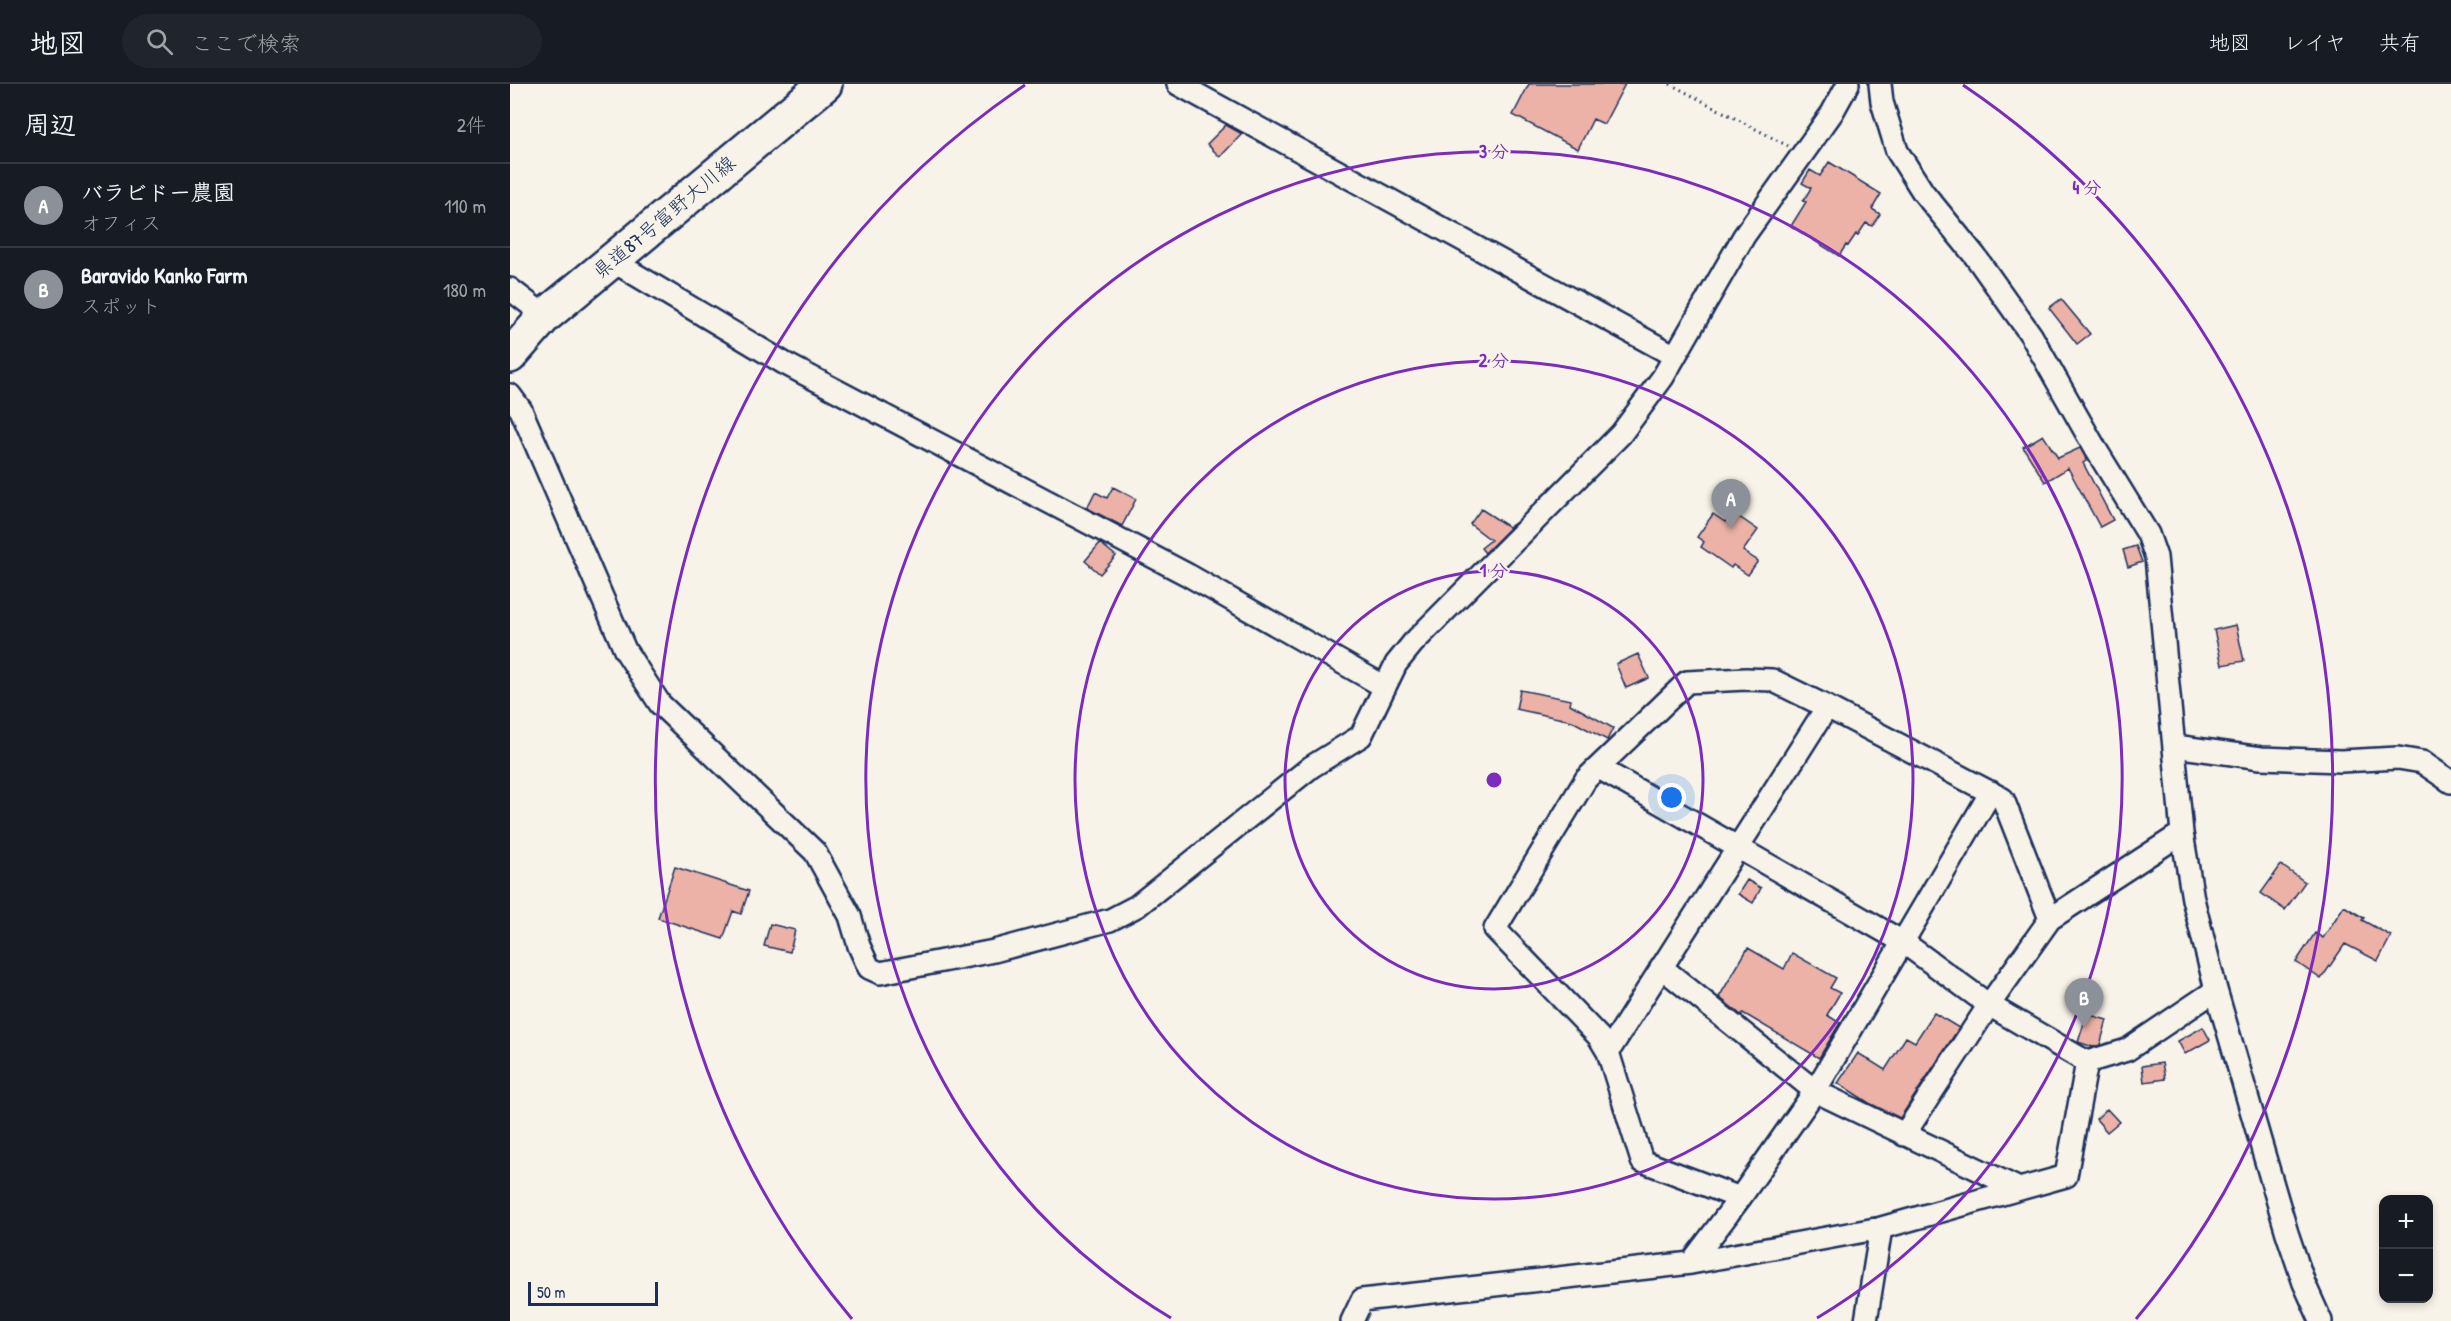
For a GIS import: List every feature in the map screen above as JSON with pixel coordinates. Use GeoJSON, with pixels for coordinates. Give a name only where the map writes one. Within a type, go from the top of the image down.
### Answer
{"type":"FeatureCollection","features":[{"type":"Feature","properties":{"kind":"main road","name":"県道87号富野大川線"},"geometry":{"type":"LineString","coordinates":[[510,356],[545,316],[825,84]]}},
{"type":"Feature","properties":{"kind":"street"},"geometry":{"type":"LineString","coordinates":[[1178,84],[1673,355]]}},
{"type":"Feature","properties":{"kind":"street"},"geometry":{"type":"LineString","coordinates":[[510,395],[521,410],[625,650],[660,704],[814,852],[850,916],[859,946],[869,968],[880,973],[994,951],[1110,920],[1137,906],[1311,767],[1362,736],[1396,664],[1413,643],[1621,434],[1663,377],[1673,355],[1744,236],[1832,113],[1848,84]]}},
{"type":"Feature","properties":{"kind":"street"},"geometry":{"type":"LineString","coordinates":[[1880,84],[1882,102],[1897,151],[1923,192],[1975,256],[2031,335],[2095,448],[2148,534],[2156,557],[2182,833],[2193,899],[2216,990],[2287,1233],[2304,1283],[2321,1321]]}},
{"type":"Feature","properties":{"kind":"street"},"geometry":{"type":"LineString","coordinates":[[611,260],[784,363],[1188,575],[1385,687]]}},
{"type":"Feature","properties":{"kind":"street"},"geometry":{"type":"LineString","coordinates":[[510,290],[545,316]]}},
{"type":"Feature","properties":{"kind":"street"},"geometry":{"type":"LineString","coordinates":[[1740,1198],[1642,1161],[1608,1052],[1599,1037],[1495,929],[1586,779],[1687,682],[1772,680],[2003,799],[2050,919]]}},
{"type":"Feature","properties":{"kind":"street"},"geometry":{"type":"LineString","coordinates":[[1608,1052],[1827,707]]}},
{"type":"Feature","properties":{"kind":"street"},"geometry":{"type":"LineString","coordinates":[[2175,746],[2261,758],[2341,761],[2398,758],[2422,762],[2451,782]]}},
{"type":"Feature","properties":{"kind":"street"},"geometry":{"type":"LineString","coordinates":[[1599,768],[1903,942],[1989,1005],[2087,1062],[2127,1050],[2216,990]]}},
{"type":"Feature","properties":{"kind":"street"},"geometry":{"type":"LineString","coordinates":[[1691,1263],[1740,1198],[1815,1090],[1991,792]]}},
{"type":"Feature","properties":{"kind":"street"},"geometry":{"type":"LineString","coordinates":[[1905,1135],[1989,1005],[2050,919],[2182,833]]}},
{"type":"Feature","properties":{"kind":"street"},"geometry":{"type":"LineString","coordinates":[[1661,967],[1815,1090],[2019,1189]]}},
{"type":"Feature","properties":{"kind":"street"},"geometry":{"type":"LineString","coordinates":[[1352,1321],[1362,1300],[1691,1263],[1881,1228],[2066,1176],[2087,1062]]}},
{"type":"Feature","properties":{"kind":"street"},"geometry":{"type":"LineString","coordinates":[[1866,1321],[1881,1228]]}},
{"type":"Feature","properties":{"kind":"path"},"geometry":{"type":"LineString","coordinates":[[1670,84],[1803,153]]}},
{"type":"Feature","properties":{"kind":"building"},"geometry":{"type":"Polygon","coordinates":[[[1529,84],[1625,84],[1604,124],[1593,119],[1578,149],[1513,115],[1529,84]]]}},
{"type":"Feature","properties":{"kind":"building"},"geometry":{"type":"Polygon","coordinates":[[[1226,125],[1242,134],[1220,157],[1207,144],[1226,125]]]}},
{"type":"Feature","properties":{"kind":"building"},"geometry":{"type":"Polygon","coordinates":[[[1829,162],[1881,194],[1872,209],[1880,214],[1872,226],[1866,223],[1839,256],[1791,226],[1806,202],[1803,201],[1811,188],[1802,183],[1810,170],[1820,176],[1829,162]]]}},
{"type":"Feature","properties":{"kind":"building"},"geometry":{"type":"Polygon","coordinates":[[[2061,299],[2090,334],[2077,344],[2049,308],[2061,299]]]}},
{"type":"Feature","properties":{"kind":"building"},"geometry":{"type":"Polygon","coordinates":[[[2043,435],[2058,458],[2080,448],[2086,461],[2083,463],[2113,520],[2100,527],[2068,468],[2045,482],[2023,447],[2043,435]]]}},
{"type":"Feature","properties":{"kind":"building"},"geometry":{"type":"Polygon","coordinates":[[[1113,487],[1136,499],[1122,526],[1087,508],[1095,492],[1107,498],[1113,487]]]}},
{"type":"Feature","properties":{"kind":"building"},"geometry":{"type":"Polygon","coordinates":[[[1481,509],[1509,527],[1515,523],[1485,553],[1481,548],[1491,540],[1470,524],[1481,509]]]}},
{"type":"Feature","properties":{"kind":"building"},"geometry":{"type":"Polygon","coordinates":[[[1732,512],[1758,530],[1743,551],[1758,561],[1748,575],[1733,565],[1731,568],[1701,547],[1704,542],[1697,537],[1713,514],[1725,522],[1732,512]]]}},
{"type":"Feature","properties":{"kind":"building"},"geometry":{"type":"Polygon","coordinates":[[[1100,543],[1116,556],[1100,574],[1085,561],[1100,543]]]}},
{"type":"Feature","properties":{"kind":"building"},"geometry":{"type":"Polygon","coordinates":[[[2136,546],[2142,562],[2128,567],[2123,550],[2136,546]]]}},
{"type":"Feature","properties":{"kind":"building"},"geometry":{"type":"Polygon","coordinates":[[[2236,625],[2244,661],[2222,665],[2214,630],[2236,625]]]}},
{"type":"Feature","properties":{"kind":"building"},"geometry":{"type":"Polygon","coordinates":[[[1638,654],[1649,678],[1626,688],[1616,664],[1638,654]]]}},
{"type":"Feature","properties":{"kind":"building"},"geometry":{"type":"Polygon","coordinates":[[[1520,690],[1571,700],[1570,704],[1613,728],[1607,740],[1572,721],[1516,709],[1520,690]]]}},
{"type":"Feature","properties":{"kind":"building"},"geometry":{"type":"Polygon","coordinates":[[[2281,865],[2305,882],[2285,910],[2261,893],[2281,865]]]}},
{"type":"Feature","properties":{"kind":"building"},"geometry":{"type":"Polygon","coordinates":[[[675,867],[749,891],[741,914],[733,911],[723,939],[658,918],[675,867]]]}},
{"type":"Feature","properties":{"kind":"building"},"geometry":{"type":"Polygon","coordinates":[[[1747,880],[1761,888],[1753,903],[1738,894],[1747,880]]]}},
{"type":"Feature","properties":{"kind":"building"},"geometry":{"type":"Polygon","coordinates":[[[2344,906],[2364,918],[2362,920],[2391,936],[2378,961],[2345,944],[2321,979],[2296,962],[2315,933],[2323,938],[2344,906]]]}},
{"type":"Feature","properties":{"kind":"building"},"geometry":{"type":"Polygon","coordinates":[[[770,924],[795,930],[790,952],[764,946],[770,924]]]}},
{"type":"Feature","properties":{"kind":"building"},"geometry":{"type":"Polygon","coordinates":[[[1748,948],[1784,969],[1792,953],[1836,978],[1830,988],[1840,993],[1827,1015],[1840,1023],[1819,1058],[1743,1013],[1741,1015],[1719,997],[1748,948]]]}},
{"type":"Feature","properties":{"kind":"building"},"geometry":{"type":"Polygon","coordinates":[[[1934,1013],[1959,1028],[1900,1118],[1869,1103],[1838,1083],[1858,1053],[1885,1070],[1906,1037],[1915,1042],[1934,1013]]]}},
{"type":"Feature","properties":{"kind":"building"},"geometry":{"type":"Polygon","coordinates":[[[2087,1014],[2107,1020],[2100,1045],[2093,1047],[2078,1042],[2087,1014]]]}},
{"type":"Feature","properties":{"kind":"building"},"geometry":{"type":"Polygon","coordinates":[[[2203,1027],[2210,1040],[2185,1054],[2178,1041],[2203,1027]]]}},
{"type":"Feature","properties":{"kind":"building"},"geometry":{"type":"Polygon","coordinates":[[[2162,1063],[2165,1079],[2144,1082],[2142,1066],[2162,1063]]]}},
{"type":"Feature","properties":{"kind":"building"},"geometry":{"type":"Polygon","coordinates":[[[2107,1109],[2119,1122],[2107,1132],[2096,1119],[2107,1109]]]}},
{"type":"Feature","properties":{"kind":"place","name":"バラビドー農園"},"geometry":{"type":"Point","coordinates":[1731,529]}},
{"type":"Feature","properties":{"kind":"place","name":"Baravido Kanko Farm"},"geometry":{"type":"Point","coordinates":[2084,1028]}}]}
